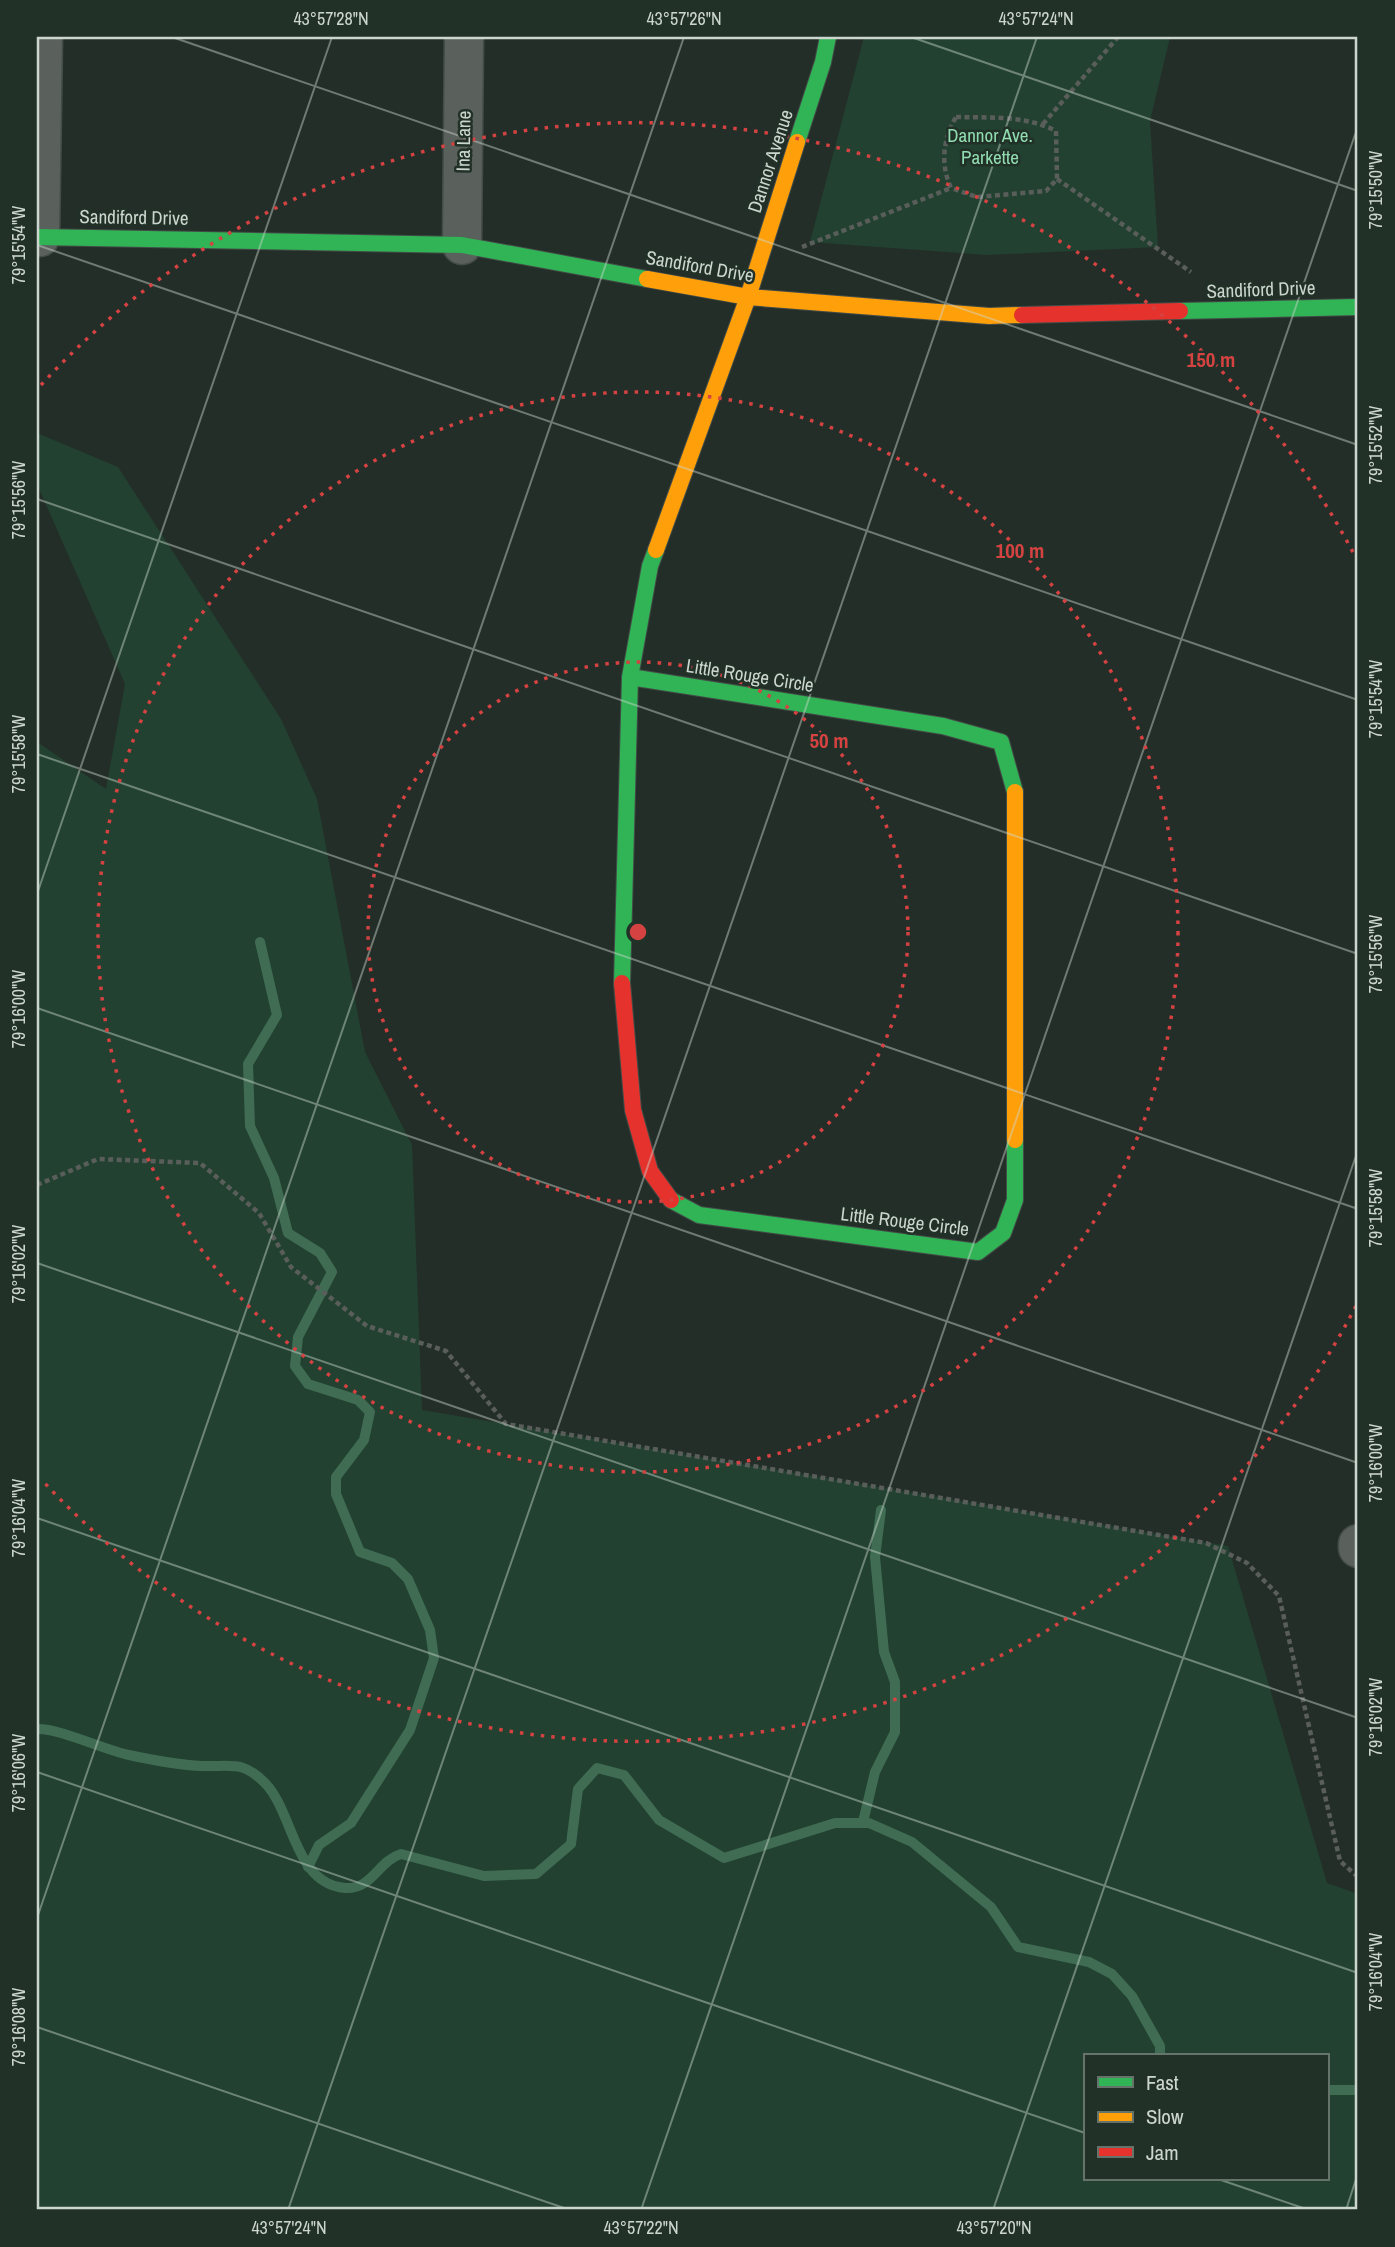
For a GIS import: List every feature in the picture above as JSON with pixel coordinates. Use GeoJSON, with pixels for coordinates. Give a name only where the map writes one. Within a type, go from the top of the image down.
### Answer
{"type":"FeatureCollection","features":[{"type":"Feature","properties":{"kind":"street"},"geometry":{"type":"LineString","coordinates":[[38,237],[43,37]]}},
{"type":"Feature","properties":{"kind":"street","name":"Ina Lane"},"geometry":{"type":"LineString","coordinates":[[462,245],[464,37]]}},
{"type":"Feature","properties":{"kind":"street","name":"Dannor Avenue"},"geometry":{"type":"LineString","coordinates":[[748,297],[823,62],[828,37]]}},
{"type":"Feature","properties":{"kind":"street","name":"Sandiford Drive"},"geometry":{"type":"LineString","coordinates":[[38,237],[462,245],[748,297],[989,316],[1358,307]]}},
{"type":"Feature","properties":{"kind":"street","name":"Little Rouge Circle"},"geometry":{"type":"LineString","coordinates":[[630,677],[943,726],[1001,742],[1015,793],[1015,1200],[1003,1233],[978,1252],[699,1215],[672,1201],[650,1171],[633,1110],[622,996],[630,677],[650,566],[748,297]]}},
{"type":"Feature","properties":{"kind":"path"},"geometry":{"type":"LineString","coordinates":[[1043,124],[1118,37]]}},
{"type":"Feature","properties":{"kind":"path"},"geometry":{"type":"LineString","coordinates":[[759,264],[951,188],[977,197],[1046,191],[1057,179],[1056,131],[1043,124],[1016,118],[956,117],[946,134],[944,173],[951,188]]}},
{"type":"Feature","properties":{"kind":"path"},"geometry":{"type":"LineString","coordinates":[[1057,179],[1247,310]]}},
{"type":"Feature","properties":{"kind":"path"},"geometry":{"type":"LineString","coordinates":[[37,1185],[98,1159],[200,1163],[259,1213],[291,1267],[367,1326],[446,1351],[506,1424],[1206,1543],[1247,1563],[1279,1596],[1340,1861],[1358,1877]]}},
{"type":"Feature","properties":{"kind":"green space","name":"Dannor Ave. Parkette"},"geometry":{"type":"Polygon","coordinates":[[[864,37],[1170,37],[1150,121],[1158,247],[988,255],[810,242],[864,37]]]}},
{"type":"Feature","properties":{"kind":"green space"},"geometry":{"type":"Polygon","coordinates":[[[37,433],[118,467],[281,719],[317,799],[365,1052],[412,1145],[422,1410],[1228,1546],[1327,1883],[1358,1894],[1358,2210],[37,2210],[37,742],[106,789],[125,684],[37,484],[37,433]]]}},
{"type":"Feature","properties":{"kind":"waterway"},"geometry":{"type":"LineString","coordinates":[[260,942],[277,1015],[248,1064],[250,1126],[274,1178],[288,1233],[320,1253],[332,1272],[298,1337],[295,1366],[308,1384],[358,1400],[370,1412],[364,1440],[336,1477],[336,1494],[360,1552],[392,1563],[408,1579],[430,1630],[434,1658],[410,1730],[351,1823],[319,1845],[308,1867]]}},
{"type":"Feature","properties":{"kind":"waterway"},"geometry":{"type":"LineString","coordinates":[[863,1822],[875,1772],[895,1732],[895,1682],[884,1652],[875,1557],[881,1510]]}},
{"type":"Feature","properties":{"kind":"waterway"},"geometry":{"type":"LineString","coordinates":[[37,1729],[57,1732],[147,1759],[193,1765],[236,1766],[250,1771],[265,1783],[275,1796],[305,1861],[315,1874],[328,1884],[345,1888],[362,1885],[386,1863],[401,1854],[484,1876],[536,1874],[571,1844],[578,1789],[597,1768],[624,1775],[659,1820],[724,1858],[835,1823],[869,1823],[912,1842],[991,1907],[1018,1947],[1089,1962],[1112,1974],[1132,1996],[1160,2046],[1160,2054]]}},
{"type":"Feature","properties":{"kind":"waterway"},"geometry":{"type":"LineString","coordinates":[[1328,2090],[1358,2090]]}},
{"type":"Feature","properties":{"kind":"traffic: fast"},"geometry":{"type":"LineString","coordinates":[[797,142],[823,62],[828,37]]}},
{"type":"Feature","properties":{"kind":"traffic: fast"},"geometry":{"type":"LineString","coordinates":[[37,237],[462,245],[647,279]]}},
{"type":"Feature","properties":{"kind":"traffic: fast"},"geometry":{"type":"LineString","coordinates":[[1180,311],[1358,307]]}},
{"type":"Feature","properties":{"kind":"traffic: fast"},"geometry":{"type":"LineString","coordinates":[[622,983],[630,677],[650,566],[656,550]]}},
{"type":"Feature","properties":{"kind":"traffic: fast"},"geometry":{"type":"LineString","coordinates":[[630,677],[943,726],[1001,742],[1015,792]]}},
{"type":"Feature","properties":{"kind":"traffic: fast"},"geometry":{"type":"LineString","coordinates":[[671,1200],[699,1215],[978,1252],[1003,1233],[1015,1200],[1015,1140]]}},
{"type":"Feature","properties":{"kind":"traffic: slow"},"geometry":{"type":"LineString","coordinates":[[656,550],[748,297],[797,142]]}},
{"type":"Feature","properties":{"kind":"traffic: slow"},"geometry":{"type":"LineString","coordinates":[[647,279],[748,297],[989,316],[1022,315]]}},
{"type":"Feature","properties":{"kind":"traffic: slow"},"geometry":{"type":"LineString","coordinates":[[1015,792],[1015,1140]]}},
{"type":"Feature","properties":{"kind":"traffic: jam"},"geometry":{"type":"LineString","coordinates":[[1022,315],[1180,311]]}},
{"type":"Feature","properties":{"kind":"traffic: jam"},"geometry":{"type":"LineString","coordinates":[[622,983],[633,1110],[650,1171],[671,1200]]}}]}
